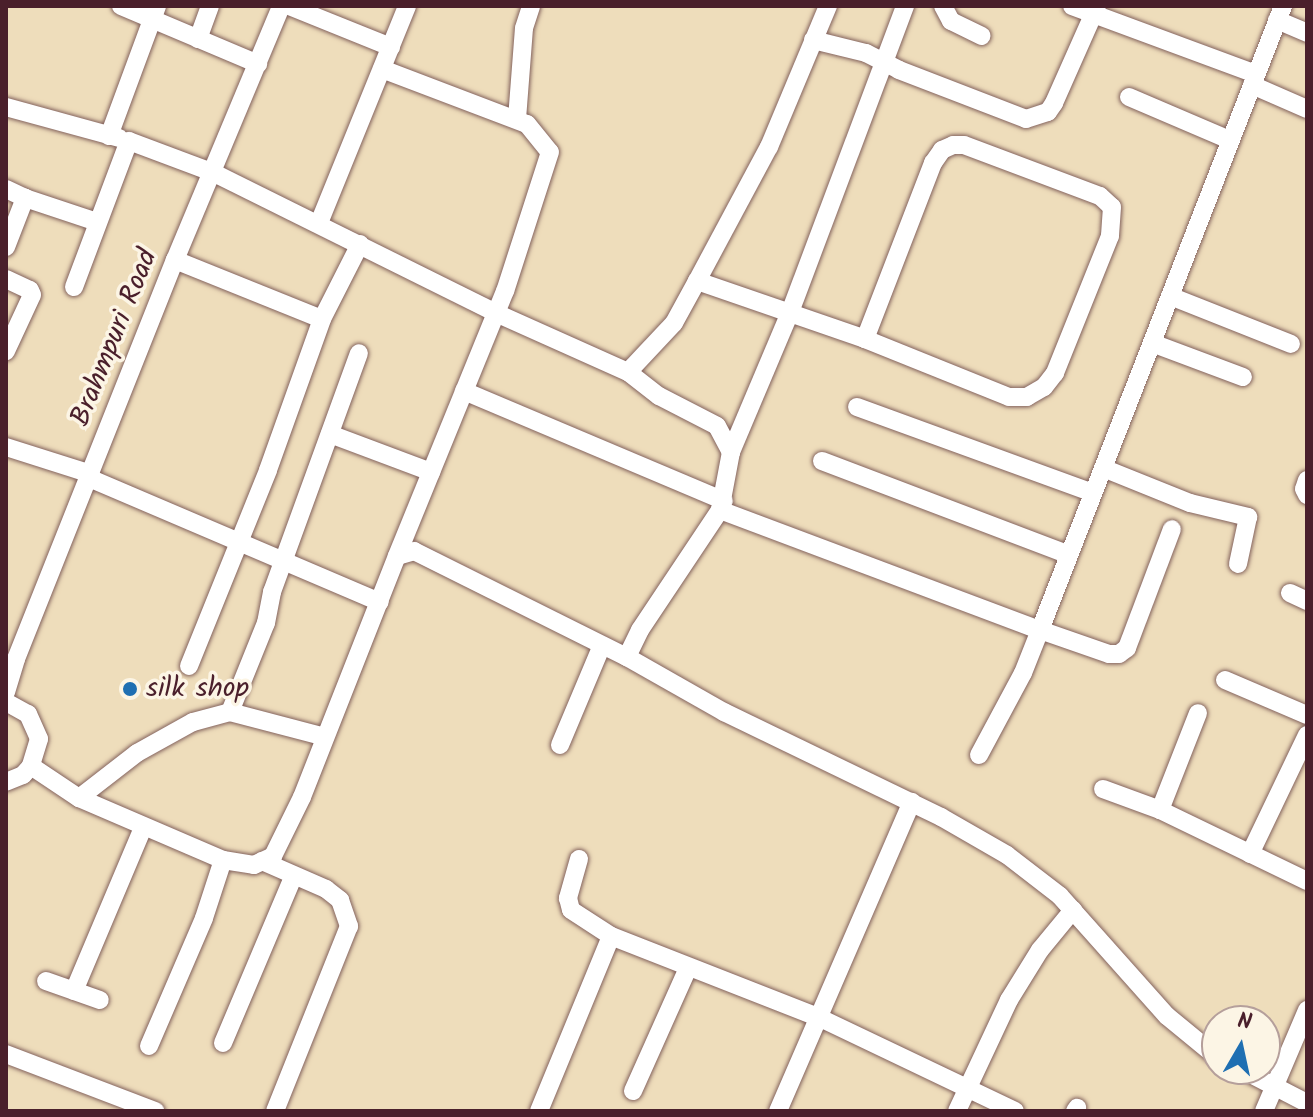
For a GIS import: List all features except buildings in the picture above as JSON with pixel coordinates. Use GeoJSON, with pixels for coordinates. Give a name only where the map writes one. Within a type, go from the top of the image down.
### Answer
{"type":"FeatureCollection","features":[{"type":"Feature","properties":{"kind":"street"},"geometry":{"type":"LineString","coordinates":[[121,6],[155,13],[198,39],[258,64]]}},
{"type":"Feature","properties":{"kind":"street"},"geometry":{"type":"LineString","coordinates":[[198,39],[210,6]]}},
{"type":"Feature","properties":{"kind":"street","name":"Brahmpuri Road"},"geometry":{"type":"LineString","coordinates":[[6,692],[16,659],[175,260],[214,173],[281,6]]}},
{"type":"Feature","properties":{"kind":"street"},"geometry":{"type":"LineString","coordinates":[[289,6],[391,47]]}},
{"type":"Feature","properties":{"kind":"street"},"geometry":{"type":"LineString","coordinates":[[319,223],[407,6]]}},
{"type":"Feature","properties":{"kind":"street"},"geometry":{"type":"LineString","coordinates":[[517,119],[524,28],[531,6]]}},
{"type":"Feature","properties":{"kind":"street"},"geometry":{"type":"LineString","coordinates":[[628,372],[674,323],[697,281],[769,147],[828,6]]}},
{"type":"Feature","properties":{"kind":"street"},"geometry":{"type":"LineString","coordinates":[[627,657],[640,630],[722,505],[731,452],[789,315],[905,6]]}},
{"type":"Feature","properties":{"kind":"street"},"geometry":{"type":"LineString","coordinates":[[943,6],[951,21],[982,36]]}},
{"type":"Feature","properties":{"kind":"street"},"geometry":{"type":"LineString","coordinates":[[1072,6],[1096,10],[1254,80],[1307,109]]}},
{"type":"Feature","properties":{"kind":"street"},"geometry":{"type":"LineString","coordinates":[[813,40],[866,53],[1026,119],[1048,112],[1054,103],[1096,10]]}},
{"type":"Feature","properties":{"kind":"street"},"geometry":{"type":"LineString","coordinates":[[109,136],[155,13]]}},
{"type":"Feature","properties":{"kind":"street"},"geometry":{"type":"LineString","coordinates":[[979,755],[1023,673],[1280,13],[1307,33]]}},
{"type":"Feature","properties":{"kind":"street"},"geometry":{"type":"LineString","coordinates":[[31,766],[79,798],[223,860],[254,865],[273,856],[325,737],[496,313],[550,152],[542,138],[517,119],[382,69]]}},
{"type":"Feature","properties":{"kind":"street"},"geometry":{"type":"LineString","coordinates":[[1129,97],[1230,140]]}},
{"type":"Feature","properties":{"kind":"street"},"geometry":{"type":"LineString","coordinates":[[6,107],[129,141],[214,173],[496,313],[628,372],[659,396],[717,426],[731,452]]}},
{"type":"Feature","properties":{"kind":"street"},"geometry":{"type":"LineString","coordinates":[[74,287],[129,141]]}},
{"type":"Feature","properties":{"kind":"street"},"geometry":{"type":"LineString","coordinates":[[697,281],[865,339],[1009,397],[1027,397],[1044,387],[1055,373],[1110,236],[1112,207],[1100,196],[964,145],[942,150],[933,163],[865,339]]}},
{"type":"Feature","properties":{"kind":"street"},"geometry":{"type":"LineString","coordinates":[[6,189],[97,222]]}},
{"type":"Feature","properties":{"kind":"street"},"geometry":{"type":"LineString","coordinates":[[6,247],[25,198]]}},
{"type":"Feature","properties":{"kind":"street"},"geometry":{"type":"LineString","coordinates":[[189,666],[240,544],[322,319],[360,244]]}},
{"type":"Feature","properties":{"kind":"street"},"geometry":{"type":"LineString","coordinates":[[175,260],[322,319]]}},
{"type":"Feature","properties":{"kind":"street"},"geometry":{"type":"LineString","coordinates":[[6,279],[30,290],[32,295],[6,351]]}},
{"type":"Feature","properties":{"kind":"street"},"geometry":{"type":"LineString","coordinates":[[1170,296],[1291,344]]}},
{"type":"Feature","properties":{"kind":"street"},"geometry":{"type":"LineString","coordinates":[[1152,343],[1243,377]]}},
{"type":"Feature","properties":{"kind":"street"},"geometry":{"type":"LineString","coordinates":[[230,712],[266,623],[284,560],[359,353]]}},
{"type":"Feature","properties":{"kind":"street"},"geometry":{"type":"LineString","coordinates":[[464,391],[722,505],[1109,654],[1119,654],[1127,648],[1172,529]]}},
{"type":"Feature","properties":{"kind":"street"},"geometry":{"type":"LineString","coordinates":[[857,407],[1093,493]]}},
{"type":"Feature","properties":{"kind":"street"},"geometry":{"type":"LineString","coordinates":[[330,434],[431,472]]}},
{"type":"Feature","properties":{"kind":"street"},"geometry":{"type":"LineString","coordinates":[[6,447],[90,476],[240,544],[380,602]]}},
{"type":"Feature","properties":{"kind":"street"},"geometry":{"type":"LineString","coordinates":[[822,461],[1069,555]]}},
{"type":"Feature","properties":{"kind":"street"},"geometry":{"type":"LineString","coordinates":[[1103,468],[1190,503],[1248,517],[1238,564]]}},
{"type":"Feature","properties":{"kind":"street"},"geometry":{"type":"LineString","coordinates":[[1307,480],[1304,489],[1307,495]]}},
{"type":"Feature","properties":{"kind":"street"},"geometry":{"type":"LineString","coordinates":[[397,556],[414,551],[428,557],[627,657],[724,712],[912,802],[1007,855],[1073,910],[1167,1016],[1201,1044]]}},
{"type":"Feature","properties":{"kind":"street"},"geometry":{"type":"LineString","coordinates":[[560,745],[602,645]]}},
{"type":"Feature","properties":{"kind":"street"},"geometry":{"type":"LineString","coordinates":[[1225,680],[1307,715]]}},
{"type":"Feature","properties":{"kind":"street"},"geometry":{"type":"LineString","coordinates":[[6,702],[28,714],[36,726],[38,753],[23,775],[6,782]]}},
{"type":"Feature","properties":{"kind":"street"},"geometry":{"type":"LineString","coordinates":[[79,798],[137,753],[193,722],[230,712],[325,737]]}},
{"type":"Feature","properties":{"kind":"street"},"geometry":{"type":"LineString","coordinates":[[1160,810],[1198,713]]}},
{"type":"Feature","properties":{"kind":"street"},"geometry":{"type":"LineString","coordinates":[[1250,854],[1307,735]]}},
{"type":"Feature","properties":{"kind":"street"},"geometry":{"type":"LineString","coordinates":[[1103,789],[1160,810],[1307,881]]}},
{"type":"Feature","properties":{"kind":"street"},"geometry":{"type":"LineString","coordinates":[[778,1111],[912,802]]}},
{"type":"Feature","properties":{"kind":"street"},"geometry":{"type":"LineString","coordinates":[[74,991],[143,828]]}},
{"type":"Feature","properties":{"kind":"street"},"geometry":{"type":"LineString","coordinates":[[579,859],[568,898],[571,910],[611,936],[818,1017],[1015,1111]]}},
{"type":"Feature","properties":{"kind":"street"},"geometry":{"type":"LineString","coordinates":[[149,1046],[204,918],[223,860]]}},
{"type":"Feature","properties":{"kind":"street"},"geometry":{"type":"LineString","coordinates":[[262,861],[326,889],[340,900],[349,926],[275,1111]]}},
{"type":"Feature","properties":{"kind":"street"},"geometry":{"type":"LineString","coordinates":[[223,1043],[293,877]]}},
{"type":"Feature","properties":{"kind":"street"},"geometry":{"type":"LineString","coordinates":[[957,1111],[1009,1000],[1040,950],[1073,910]]}},
{"type":"Feature","properties":{"kind":"street"},"geometry":{"type":"LineString","coordinates":[[539,1111],[611,936]]}},
{"type":"Feature","properties":{"kind":"street"},"geometry":{"type":"LineString","coordinates":[[633,1091],[688,968]]}},
{"type":"Feature","properties":{"kind":"street"},"geometry":{"type":"LineString","coordinates":[[46,981],[100,1000]]}},
{"type":"Feature","properties":{"kind":"street"},"geometry":{"type":"LineString","coordinates":[[1264,1111],[1277,1088],[1307,1010]]}},
{"type":"Feature","properties":{"kind":"street"},"geometry":{"type":"LineString","coordinates":[[6,1054],[155,1111]]}},
{"type":"Feature","properties":{"kind":"street"},"geometry":{"type":"LineString","coordinates":[[1271,1085],[1307,1103]]}},
{"type":"Feature","properties":{"kind":"place","name":"silk shop"},"geometry":{"type":"Point","coordinates":[130,689]}}]}
